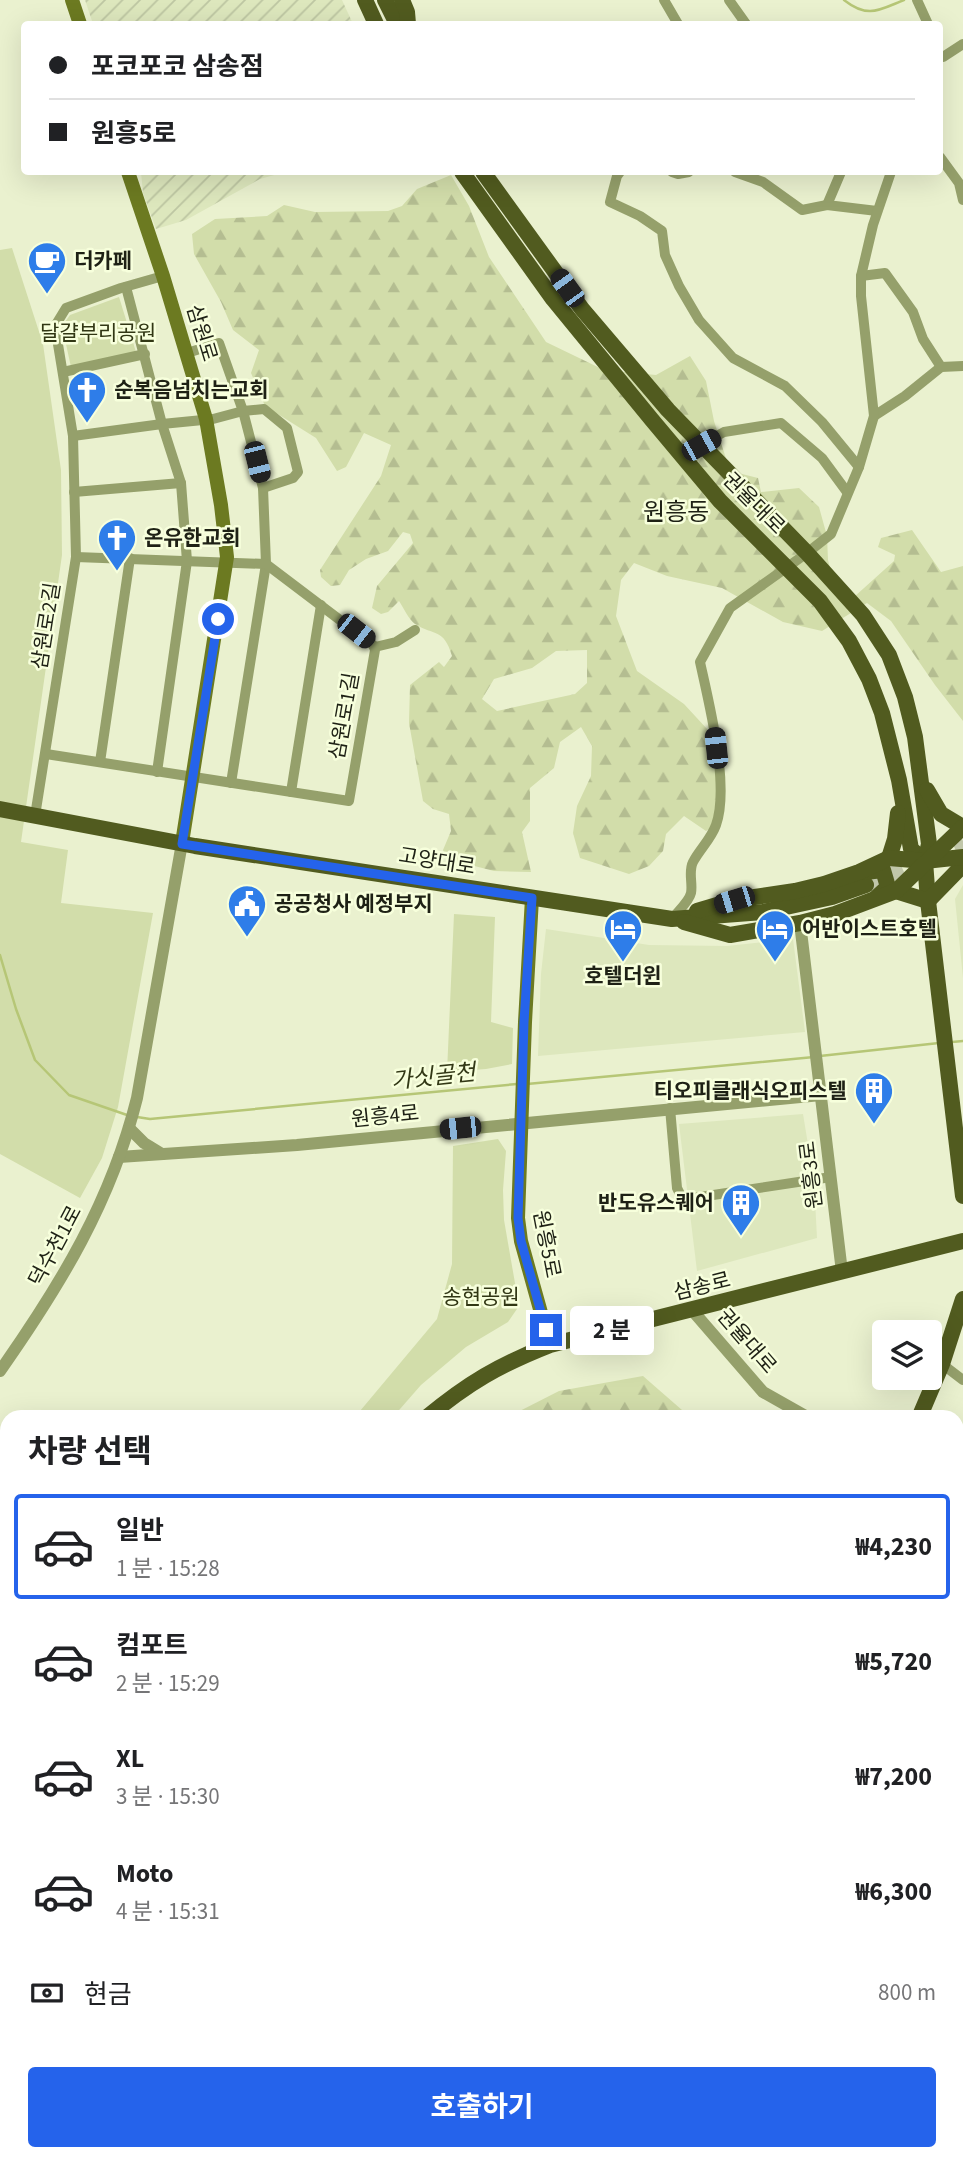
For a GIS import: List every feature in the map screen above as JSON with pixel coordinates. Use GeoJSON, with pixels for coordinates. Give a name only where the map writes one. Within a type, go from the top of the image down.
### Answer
{"type":"FeatureCollection","features":[{"type":"Feature","properties":{"kind":"main road"},"geometry":{"type":"LineString","coordinates":[[72,0],[79,21]]}},
{"type":"Feature","properties":{"kind":"main road"},"geometry":{"type":"LineString","coordinates":[[365,0],[375,21]]}},
{"type":"Feature","properties":{"kind":"main road"},"geometry":{"type":"LineString","coordinates":[[385,0],[396,21]]}},
{"type":"Feature","properties":{"kind":"main road"},"geometry":{"type":"LineString","coordinates":[[402,0],[408,21]]}},
{"type":"Feature","properties":{"kind":"main road","name":"삼원로"},"geometry":{"type":"LineString","coordinates":[[129,175],[206,419],[221,505],[226,563],[182,844]]}},
{"type":"Feature","properties":{"kind":"main road","name":"권율대로"},"geometry":{"type":"LineString","coordinates":[[465,175],[553,299],[652,420],[720,501],[820,601],[849,641],[869,678],[882,713],[899,780],[911,849],[925,861]]}},
{"type":"Feature","properties":{"kind":"main road","name":"권율대로"},"geometry":{"type":"LineString","coordinates":[[485,175],[582,309],[701,445],[863,615],[889,655],[905,696],[915,737],[929,844],[925,861],[928,901],[963,1196]]}},
{"type":"Feature","properties":{"kind":"main road"},"geometry":{"type":"LineString","coordinates":[[672,919],[730,935],[800,923],[896,891],[963,827],[941,814],[920,774]]}},
{"type":"Feature","properties":{"kind":"main road"},"geometry":{"type":"LineString","coordinates":[[899,780],[898,827],[889,859],[925,861],[963,857]]}},
{"type":"Feature","properties":{"kind":"main road","name":"고양대로"},"geometry":{"type":"LineString","coordinates":[[0,809],[182,844],[672,919],[763,912],[832,897],[863,879],[889,859]]}},
{"type":"Feature","properties":{"kind":"main road"},"geometry":{"type":"LineString","coordinates":[[896,891],[928,901],[963,864]]}},
{"type":"Feature","properties":{"kind":"main road"},"geometry":{"type":"LineString","coordinates":[[863,879],[883,870],[888,887],[872,901]]}},
{"type":"Feature","properties":{"kind":"main road","name":"원흥5로"},"geometry":{"type":"LineString","coordinates":[[532,898],[518,1218],[521,1241],[550,1345]]}},
{"type":"Feature","properties":{"kind":"main road","name":"삼송로"},"geometry":{"type":"LineString","coordinates":[[437,1410],[482,1376],[509,1361],[550,1345],[963,1241]]}},
{"type":"Feature","properties":{"kind":"main road"},"geometry":{"type":"LineString","coordinates":[[942,1364],[963,1299]]}},
{"type":"Feature","properties":{"kind":"main road"},"geometry":{"type":"LineString","coordinates":[[922,1410],[931,1390]]}},
{"type":"Feature","properties":{"kind":"street"},"geometry":{"type":"LineString","coordinates":[[664,0],[676,21]]}},
{"type":"Feature","properties":{"kind":"street"},"geometry":{"type":"LineString","coordinates":[[729,0],[744,21]]}},
{"type":"Feature","properties":{"kind":"street"},"geometry":{"type":"LineString","coordinates":[[917,0],[927,21]]}},
{"type":"Feature","properties":{"kind":"street"},"geometry":{"type":"LineString","coordinates":[[943,56],[963,44]]}},
{"type":"Feature","properties":{"kind":"street"},"geometry":{"type":"LineString","coordinates":[[943,161],[959,183],[963,200]]}},
{"type":"Feature","properties":{"kind":"street"},"geometry":{"type":"LineString","coordinates":[[618,175],[610,202],[640,216],[662,231],[665,255],[699,320],[733,358],[785,386],[822,422],[859,467]]}},
{"type":"Feature","properties":{"kind":"street"},"geometry":{"type":"LineString","coordinates":[[743,175],[763,182],[802,210],[827,205],[877,211]]}},
{"type":"Feature","properties":{"kind":"street"},"geometry":{"type":"LineString","coordinates":[[827,205],[840,175]]}},
{"type":"Feature","properties":{"kind":"street"},"geometry":{"type":"LineString","coordinates":[[672,919],[689,897],[693,862],[706,846],[716,825],[721,798],[714,724],[701,662],[730,608],[831,534],[859,467],[874,416],[861,276],[877,211],[890,175]]}},
{"type":"Feature","properties":{"kind":"street"},"geometry":{"type":"LineString","coordinates":[[861,276],[886,273],[913,312],[923,339],[942,367]]}},
{"type":"Feature","properties":{"kind":"street"},"geometry":{"type":"LineString","coordinates":[[76,557],[74,436],[55,326],[66,308],[163,276]]}},
{"type":"Feature","properties":{"kind":"street"},"geometry":{"type":"LineString","coordinates":[[127,287],[162,424],[181,484],[187,561],[157,772]]}},
{"type":"Feature","properties":{"kind":"street"},"geometry":{"type":"LineString","coordinates":[[187,353],[219,343],[243,411],[263,488],[266,564],[232,783]]}},
{"type":"Feature","properties":{"kind":"street"},"geometry":{"type":"LineString","coordinates":[[63,372],[145,354]]}},
{"type":"Feature","properties":{"kind":"street"},"geometry":{"type":"LineString","coordinates":[[874,416],[942,367],[963,366]]}},
{"type":"Feature","properties":{"kind":"street"},"geometry":{"type":"LineString","coordinates":[[74,436],[264,410],[287,428],[298,472],[293,478],[263,488]]}},
{"type":"Feature","properties":{"kind":"street"},"geometry":{"type":"LineString","coordinates":[[701,445],[724,432],[781,422],[822,458],[847,492]]}},
{"type":"Feature","properties":{"kind":"street"},"geometry":{"type":"LineString","coordinates":[[74,492],[181,484]]}},
{"type":"Feature","properties":{"kind":"street","name":"삼원로2길"},"geometry":{"type":"LineString","coordinates":[[35,816],[76,557],[226,563]]}},
{"type":"Feature","properties":{"kind":"street"},"geometry":{"type":"LineString","coordinates":[[100,762],[130,558]]}},
{"type":"Feature","properties":{"kind":"street"},"geometry":{"type":"LineString","coordinates":[[226,563],[266,564]]}},
{"type":"Feature","properties":{"kind":"street","name":"삼원로1길"},"geometry":{"type":"LineString","coordinates":[[193,778],[349,800],[375,647],[266,564]]}},
{"type":"Feature","properties":{"kind":"street","name":"삼원로1길"},"geometry":{"type":"LineString","coordinates":[[291,792],[321,605]]}},
{"type":"Feature","properties":{"kind":"street"},"geometry":{"type":"LineString","coordinates":[[375,647],[396,642],[415,630]]}},
{"type":"Feature","properties":{"kind":"street"},"geometry":{"type":"LineString","coordinates":[[46,754],[193,778]]}},
{"type":"Feature","properties":{"kind":"street","name":"덕수천1로"},"geometry":{"type":"LineString","coordinates":[[0,1371],[72,1262],[131,1132],[182,844]]}},
{"type":"Feature","properties":{"kind":"street","name":"원흥3로"},"geometry":{"type":"LineString","coordinates":[[800,923],[842,1272]]}},
{"type":"Feature","properties":{"kind":"street","name":"원흥4로"},"geometry":{"type":"LineString","coordinates":[[119,1157],[297,1145],[522,1115],[670,1108],[821,1095]]}},
{"type":"Feature","properties":{"kind":"street"},"geometry":{"type":"LineString","coordinates":[[670,1108],[677,1188],[681,1196],[687,1199],[831,1177]]}},
{"type":"Feature","properties":{"kind":"street"},"geometry":{"type":"LineString","coordinates":[[131,1132],[163,1154]]}},
{"type":"Feature","properties":{"kind":"street","name":"권율대로"},"geometry":{"type":"LineString","coordinates":[[692,1310],[763,1392],[795,1410]]}},
{"type":"Feature","properties":{"kind":"street"},"geometry":{"type":"LineString","coordinates":[[942,1364],[963,1380]]}},
{"type":"Feature","properties":{"kind":"shaded area"},"geometry":{"type":"Polygon","coordinates":[[[85,0],[342,0],[352,21],[92,21],[85,0]]]}},
{"type":"Feature","properties":{"kind":"shaded area"},"geometry":{"type":"Polygon","coordinates":[[[141,175],[274,175],[260,179],[186,220],[156,229],[143,193],[141,175]]]}},
{"type":"Feature","properties":{"kind":"shaded area"},"geometry":{"type":"Polygon","coordinates":[[[963,885],[963,978],[955,899],[963,885]]]}},
{"type":"Feature","properties":{"kind":"shaded area"},"geometry":{"type":"Polygon","coordinates":[[[546,929],[649,945],[727,946],[793,939],[805,1032],[538,1056],[541,974],[546,929]]]}},
{"type":"Feature","properties":{"kind":"shaded area"},"geometry":{"type":"Polygon","coordinates":[[[803,1114],[814,1181],[817,1238],[697,1271],[679,1124],[803,1114]]]}},
{"type":"Feature","properties":{"kind":"green space"},"geometry":{"type":"Polygon","coordinates":[[[451,175],[469,206],[489,257],[546,342],[604,370],[656,375],[690,356],[706,381],[714,421],[730,471],[758,478],[761,492],[799,488],[819,507],[827,536],[828,560],[835,587],[854,597],[894,561],[895,555],[878,547],[881,538],[912,530],[941,572],[963,566],[963,721],[891,621],[867,603],[822,631],[783,622],[722,588],[667,576],[634,563],[621,580],[616,616],[637,671],[684,704],[708,730],[721,798],[716,825],[706,831],[684,816],[666,834],[663,851],[649,866],[629,874],[580,858],[573,833],[577,806],[591,776],[592,746],[581,727],[560,742],[554,768],[530,788],[530,821],[522,832],[531,872],[494,871],[447,859],[443,850],[451,831],[449,814],[433,809],[423,801],[409,723],[410,685],[439,662],[444,667],[452,656],[446,641],[438,634],[415,624],[399,601],[388,612],[381,614],[372,608],[377,586],[413,543],[410,534],[403,532],[388,551],[366,559],[349,570],[340,585],[331,586],[321,577],[320,570],[381,476],[391,445],[364,433],[346,467],[337,471],[316,438],[265,406],[251,373],[259,350],[233,330],[221,302],[194,254],[192,234],[215,219],[267,216],[284,205],[315,212],[388,211],[402,206],[417,189],[451,175]],[[587,650],[556,651],[532,668],[494,679],[482,699],[497,711],[575,694],[587,683],[587,650]]]}},
{"type":"Feature","properties":{"kind":"green space"},"geometry":{"type":"Polygon","coordinates":[[[12,248],[43,344],[61,470],[62,555],[21,842],[68,850],[61,903],[153,913],[118,1107],[102,1158],[80,1198],[0,1154],[0,250],[12,248]]]}},
{"type":"Feature","properties":{"kind":"green space","name":"달걀부리공원"},"geometry":{"type":"Polygon","coordinates":[[[119,297],[136,352],[71,367],[62,326],[70,315],[119,297]]]}},
{"type":"Feature","properties":{"kind":"green space"},"geometry":{"type":"Polygon","coordinates":[[[454,914],[495,917],[491,1022],[513,1028],[512,1064],[447,1072],[454,914]]]}},
{"type":"Feature","properties":{"kind":"green space","name":"송현공원"},"geometry":{"type":"Polygon","coordinates":[[[498,1139],[506,1151],[504,1220],[519,1306],[508,1322],[466,1347],[421,1385],[399,1410],[361,1410],[437,1319],[452,1264],[453,1146],[498,1139]]]}},
{"type":"Feature","properties":{"kind":"green space"},"geometry":{"type":"Polygon","coordinates":[[[643,1376],[682,1410],[522,1410],[559,1391],[643,1376]]]}},
{"type":"Feature","properties":{"kind":"waterway"},"geometry":{"type":"LineString","coordinates":[[844,0],[867,11],[904,0]]}},
{"type":"Feature","properties":{"kind":"waterway","name":"가싯골천"},"geometry":{"type":"LineString","coordinates":[[0,955],[35,1060],[69,1095],[127,1115]]}},
{"type":"Feature","properties":{"kind":"waterway","name":"가싯골천"},"geometry":{"type":"LineString","coordinates":[[952,1042],[963,1041]]}},
{"type":"Feature","properties":{"kind":"waterway","name":"가싯골천"},"geometry":{"type":"LineString","coordinates":[[820,1056],[939,1043]]}},
{"type":"Feature","properties":{"kind":"waterway","name":"가싯골천"},"geometry":{"type":"LineString","coordinates":[[527,1084],[814,1057]]}},
{"type":"Feature","properties":{"kind":"waterway","name":"가싯골천"},"geometry":{"type":"LineString","coordinates":[[137,1117],[150,1119],[517,1084]]}},
{"type":"Feature","properties":{"kind":"tunnel"},"geometry":{"type":"LineString","coordinates":[[866,885],[963,841]]}},
{"type":"Feature","properties":{"kind":"place","name":"더카페"},"geometry":{"type":"Point","coordinates":[47,295]}},
{"type":"Feature","properties":{"kind":"place","name":"순복음넘치는교회"},"geometry":{"type":"Point","coordinates":[87,424]}},
{"type":"Feature","properties":{"kind":"place","name":"온유한교회"},"geometry":{"type":"Point","coordinates":[117,572]}},
{"type":"Feature","properties":{"kind":"place","name":"공공청사 예정부지"},"geometry":{"type":"Point","coordinates":[247,938]}},
{"type":"Feature","properties":{"kind":"place","name":"호텔더윈"},"geometry":{"type":"Point","coordinates":[623,963]}},
{"type":"Feature","properties":{"kind":"place","name":"어반이스트호텔"},"geometry":{"type":"Point","coordinates":[775,963]}},
{"type":"Feature","properties":{"kind":"place","name":"티오피클래식오피스텔"},"geometry":{"type":"Point","coordinates":[874,1125]}},
{"type":"Feature","properties":{"kind":"place","name":"반도유스퀘어"},"geometry":{"type":"Point","coordinates":[741,1237]}},
{"type":"Feature","properties":{"kind":"district","name":"원흥동"},"geometry":{"type":"Point","coordinates":[676,512]}},
{"type":"Feature","properties":{"kind":"route"},"geometry":{"type":"LineString","coordinates":[[218,619],[182,844],[532,898],[524,1022],[518,1218],[521,1241],[546,1330]]}}]}
